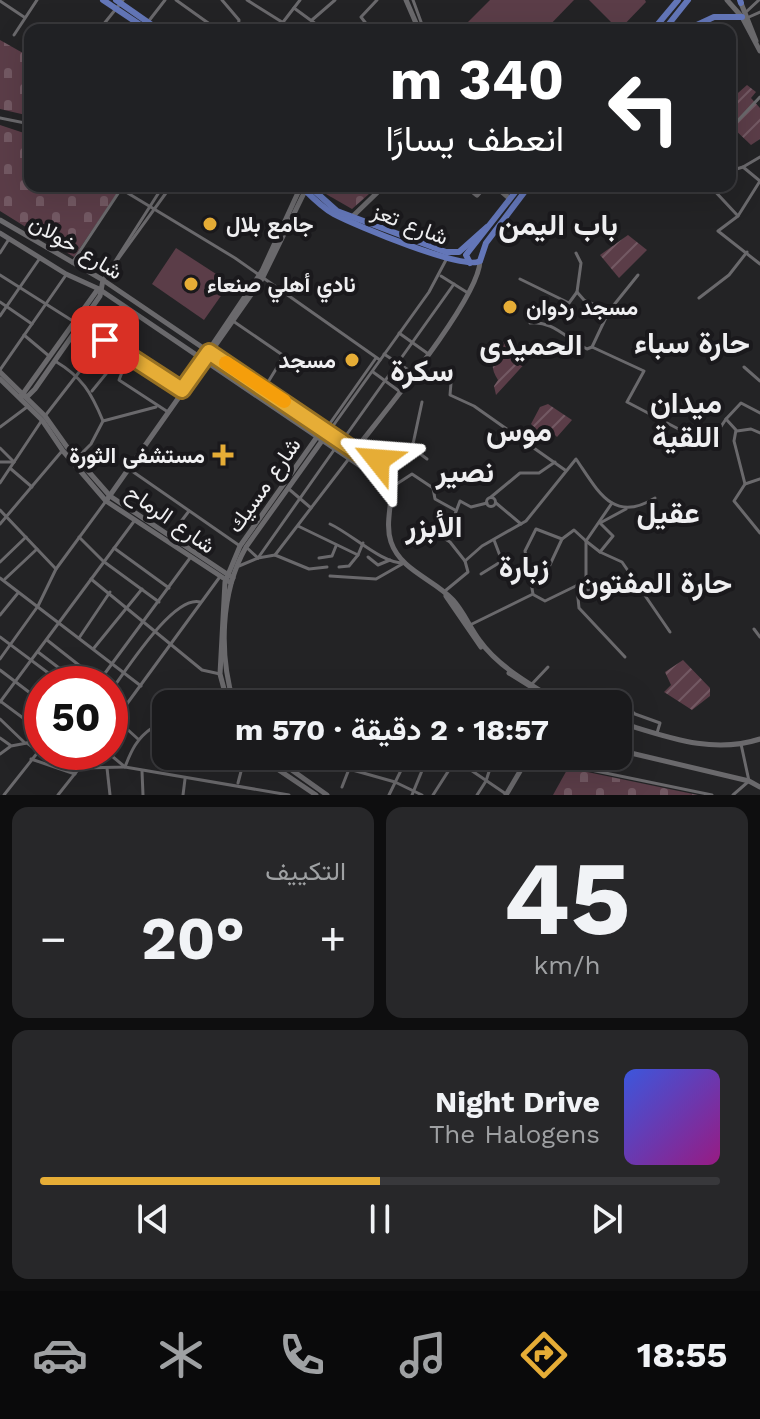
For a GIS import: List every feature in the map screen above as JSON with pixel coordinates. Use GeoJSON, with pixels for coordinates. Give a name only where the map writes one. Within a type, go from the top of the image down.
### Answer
{"type":"FeatureCollection","features":[{"type":"Feature","properties":{"kind":"main road"},"geometry":{"type":"LineString","coordinates":[[103,0],[119,3],[142,24]]}},
{"type":"Feature","properties":{"kind":"main road"},"geometry":{"type":"LineString","coordinates":[[658,24],[678,0]]}},
{"type":"Feature","properties":{"kind":"main road"},"geometry":{"type":"LineString","coordinates":[[669,24],[688,0]]}},
{"type":"Feature","properties":{"kind":"main road"},"geometry":{"type":"LineString","coordinates":[[699,24],[714,17],[746,15]]}},
{"type":"Feature","properties":{"kind":"main road","name":"شارع تعز"},"geometry":{"type":"LineString","coordinates":[[310,192],[335,215],[447,258],[471,264]]}},
{"type":"Feature","properties":{"kind":"main road","name":"شارع تعز"},"geometry":{"type":"LineString","coordinates":[[311,192],[337,211],[452,253],[459,252],[487,227]]}},
{"type":"Feature","properties":{"kind":"main road"},"geometry":{"type":"LineString","coordinates":[[514,192],[466,255],[471,264],[480,261],[486,243],[524,192]]}},
{"type":"Feature","properties":{"kind":"street"},"geometry":{"type":"LineString","coordinates":[[14,35],[37,0]]}},
{"type":"Feature","properties":{"kind":"street"},"geometry":{"type":"LineString","coordinates":[[149,24],[165,0]]}},
{"type":"Feature","properties":{"kind":"street"},"geometry":{"type":"LineString","coordinates":[[176,0],[210,24]]}},
{"type":"Feature","properties":{"kind":"street"},"geometry":{"type":"LineString","coordinates":[[222,0],[239,20],[239,24]]}},
{"type":"Feature","properties":{"kind":"street"},"geometry":{"type":"LineString","coordinates":[[247,0],[282,22],[300,0]]}},
{"type":"Feature","properties":{"kind":"street"},"geometry":{"type":"LineString","coordinates":[[312,20],[335,0]]}},
{"type":"Feature","properties":{"kind":"street"},"geometry":{"type":"LineString","coordinates":[[366,24],[361,17],[377,0]]}},
{"type":"Feature","properties":{"kind":"street"},"geometry":{"type":"LineString","coordinates":[[406,0],[419,24]]}},
{"type":"Feature","properties":{"kind":"street"},"geometry":{"type":"LineString","coordinates":[[413,0],[420,24]]}},
{"type":"Feature","properties":{"kind":"street"},"geometry":{"type":"LineString","coordinates":[[729,0],[740,1],[760,51]]}},
{"type":"Feature","properties":{"kind":"street"},"geometry":{"type":"LineString","coordinates":[[729,0],[746,15]]}},
{"type":"Feature","properties":{"kind":"street"},"geometry":{"type":"LineString","coordinates":[[746,15],[759,0]]}},
{"type":"Feature","properties":{"kind":"street"},"geometry":{"type":"LineString","coordinates":[[0,1],[25,18]]}},
{"type":"Feature","properties":{"kind":"street"},"geometry":{"type":"LineString","coordinates":[[103,24],[119,3]]}},
{"type":"Feature","properties":{"kind":"street"},"geometry":{"type":"LineString","coordinates":[[294,8],[317,24]]}},
{"type":"Feature","properties":{"kind":"street"},"geometry":{"type":"LineString","coordinates":[[746,15],[760,12]]}},
{"type":"Feature","properties":{"kind":"street"},"geometry":{"type":"LineString","coordinates":[[736,123],[760,97]]}},
{"type":"Feature","properties":{"kind":"street"},"geometry":{"type":"LineString","coordinates":[[0,118],[24,123]]}},
{"type":"Feature","properties":{"kind":"street"},"geometry":{"type":"LineString","coordinates":[[736,169],[760,157]]}},
{"type":"Feature","properties":{"kind":"street"},"geometry":{"type":"LineString","coordinates":[[743,167],[760,181],[738,216],[718,231],[760,264]]}},
{"type":"Feature","properties":{"kind":"street"},"geometry":{"type":"LineString","coordinates":[[72,263],[119,192]]}},
{"type":"Feature","properties":{"kind":"street"},"geometry":{"type":"LineString","coordinates":[[130,192],[317,313],[378,359]]}},
{"type":"Feature","properties":{"kind":"street"},"geometry":{"type":"LineString","coordinates":[[20,396],[28,396],[35,389],[55,361],[93,291],[99,289],[160,192]]}},
{"type":"Feature","properties":{"kind":"street"},"geometry":{"type":"LineString","coordinates":[[152,207],[166,192]]}},
{"type":"Feature","properties":{"kind":"street"},"geometry":{"type":"LineString","coordinates":[[285,230],[294,192]]}},
{"type":"Feature","properties":{"kind":"street"},"geometry":{"type":"LineString","coordinates":[[294,200],[300,192]]}},
{"type":"Feature","properties":{"kind":"street"},"geometry":{"type":"LineString","coordinates":[[206,355],[233,321],[260,278],[302,192]]}},
{"type":"Feature","properties":{"kind":"street"},"geometry":{"type":"LineString","coordinates":[[353,216],[378,192]]}},
{"type":"Feature","properties":{"kind":"street"},"geometry":{"type":"LineString","coordinates":[[502,192],[509,198]]}},
{"type":"Feature","properties":{"kind":"street"},"geometry":{"type":"LineString","coordinates":[[716,192],[738,216]]}},
{"type":"Feature","properties":{"kind":"street","name":"شارع خولان"},"geometry":{"type":"LineString","coordinates":[[0,220],[103,280],[371,471]]}},
{"type":"Feature","properties":{"kind":"street","name":"شارع خولان"},"geometry":{"type":"LineString","coordinates":[[0,233],[265,387],[373,463]]}},
{"type":"Feature","properties":{"kind":"street"},"geometry":{"type":"LineString","coordinates":[[0,253],[9,239]]}},
{"type":"Feature","properties":{"kind":"street"},"geometry":{"type":"LineString","coordinates":[[699,298],[729,275],[747,252]]}},
{"type":"Feature","properties":{"kind":"street"},"geometry":{"type":"LineString","coordinates":[[520,279],[569,303],[577,292],[581,263],[576,253]]}},
{"type":"Feature","properties":{"kind":"street"},"geometry":{"type":"LineString","coordinates":[[0,316],[40,258]]}},
{"type":"Feature","properties":{"kind":"street"},"geometry":{"type":"LineString","coordinates":[[327,430],[399,333],[439,275],[447,258]]}},
{"type":"Feature","properties":{"kind":"street"},"geometry":{"type":"LineString","coordinates":[[275,555],[427,353],[477,279],[480,261]]}},
{"type":"Feature","properties":{"kind":"street"},"geometry":{"type":"LineString","coordinates":[[0,371],[66,274]]}},
{"type":"Feature","properties":{"kind":"street"},"geometry":{"type":"LineString","coordinates":[[0,275],[182,390]]}},
{"type":"Feature","properties":{"kind":"street"},"geometry":{"type":"LineString","coordinates":[[439,275],[468,293]]}},
{"type":"Feature","properties":{"kind":"street"},"geometry":{"type":"LineString","coordinates":[[592,347],[609,311],[638,275]]}},
{"type":"Feature","properties":{"kind":"street"},"geometry":{"type":"LineString","coordinates":[[0,659],[38,606],[56,569],[260,278]]}},
{"type":"Feature","properties":{"kind":"street"},"geometry":{"type":"LineString","coordinates":[[342,441],[454,284]]}},
{"type":"Feature","properties":{"kind":"street"},"geometry":{"type":"LineString","coordinates":[[577,292],[584,300],[609,311]]}},
{"type":"Feature","properties":{"kind":"street"},"geometry":{"type":"LineString","coordinates":[[0,302],[32,324]]}},
{"type":"Feature","properties":{"kind":"street"},"geometry":{"type":"LineString","coordinates":[[0,483],[44,418],[128,309]]}},
{"type":"Feature","properties":{"kind":"street"},"geometry":{"type":"LineString","coordinates":[[233,321],[284,356],[265,387]]}},
{"type":"Feature","properties":{"kind":"street"},"geometry":{"type":"LineString","coordinates":[[20,396],[77,322]]}},
{"type":"Feature","properties":{"kind":"street"},"geometry":{"type":"LineString","coordinates":[[530,323],[547,322],[574,343],[587,349],[592,347],[644,371],[627,402],[690,435],[699,435],[707,440],[714,437],[741,403],[760,413]]}},
{"type":"Feature","properties":{"kind":"street"},"geometry":{"type":"LineString","coordinates":[[399,333],[427,353]]}},
{"type":"Feature","properties":{"kind":"street"},"geometry":{"type":"LineString","coordinates":[[24,335],[49,356]]}},
{"type":"Feature","properties":{"kind":"street"},"geometry":{"type":"LineString","coordinates":[[91,392],[123,353]]}},
{"type":"Feature","properties":{"kind":"street"},"geometry":{"type":"LineString","coordinates":[[384,354],[413,373]]}},
{"type":"Feature","properties":{"kind":"street"},"geometry":{"type":"LineString","coordinates":[[129,356],[119,380],[168,412]]}},
{"type":"Feature","properties":{"kind":"street"},"geometry":{"type":"LineString","coordinates":[[327,430],[372,372],[378,359]]}},
{"type":"Feature","properties":{"kind":"street"},"geometry":{"type":"LineString","coordinates":[[55,361],[78,375],[91,392],[103,421]]}},
{"type":"Feature","properties":{"kind":"street"},"geometry":{"type":"LineString","coordinates":[[744,367],[760,381]]}},
{"type":"Feature","properties":{"kind":"street","name":"شارع الرماح"},"geometry":{"type":"LineString","coordinates":[[0,371],[27,407],[44,418],[63,451],[108,498],[135,520],[168,538],[219,578],[229,580]]}},
{"type":"Feature","properties":{"kind":"street"},"geometry":{"type":"LineString","coordinates":[[372,372],[399,391]]}},
{"type":"Feature","properties":{"kind":"street"},"geometry":{"type":"LineString","coordinates":[[443,375],[451,383],[450,395],[474,406],[565,470]]}},
{"type":"Feature","properties":{"kind":"street","name":"شارع الرماح"},"geometry":{"type":"LineString","coordinates":[[0,380],[44,418],[108,498],[229,580]]}},
{"type":"Feature","properties":{"kind":"street"},"geometry":{"type":"LineString","coordinates":[[380,476],[394,457],[411,447],[422,402]]}},
{"type":"Feature","properties":{"kind":"street"},"geometry":{"type":"LineString","coordinates":[[0,427],[27,407]]}},
{"type":"Feature","properties":{"kind":"street"},"geometry":{"type":"LineString","coordinates":[[76,459],[91,444],[103,421],[156,407]]}},
{"type":"Feature","properties":{"kind":"street"},"geometry":{"type":"LineString","coordinates":[[298,420],[302,413]]}},
{"type":"Feature","properties":{"kind":"street"},"geometry":{"type":"LineString","coordinates":[[726,419],[736,430]]}},
{"type":"Feature","properties":{"kind":"street"},"geometry":{"type":"LineString","coordinates":[[736,430],[751,429],[760,433]]}},
{"type":"Feature","properties":{"kind":"street","name":"شارع مسيك"},"geometry":{"type":"LineString","coordinates":[[224,690],[220,674],[229,580],[235,564],[243,546],[327,430]]}},
{"type":"Feature","properties":{"kind":"street"},"geometry":{"type":"LineString","coordinates":[[736,430],[734,441],[745,484]]}},
{"type":"Feature","properties":{"kind":"street","name":"شارع مسيك"},"geometry":{"type":"LineString","coordinates":[[243,546],[321,436]]}},
{"type":"Feature","properties":{"kind":"street"},"geometry":{"type":"LineString","coordinates":[[258,558],[336,447]]}},
{"type":"Feature","properties":{"kind":"street"},"geometry":{"type":"LineString","coordinates":[[411,447],[427,459]]}},
{"type":"Feature","properties":{"kind":"street"},"geometry":{"type":"LineString","coordinates":[[0,448],[14,462]]}},
{"type":"Feature","properties":{"kind":"street"},"geometry":{"type":"LineString","coordinates":[[388,448],[394,457]]}},
{"type":"Feature","properties":{"kind":"street"},"geometry":{"type":"LineString","coordinates":[[0,524],[63,451]]}},
{"type":"Feature","properties":{"kind":"street"},"geometry":{"type":"LineString","coordinates":[[362,465],[367,463],[366,458]]}},
{"type":"Feature","properties":{"kind":"street"},"geometry":{"type":"LineString","coordinates":[[465,561],[521,524],[576,459],[594,486],[612,503],[626,509]]}},
{"type":"Feature","properties":{"kind":"street"},"geometry":{"type":"LineString","coordinates":[[392,484],[371,471],[373,463],[381,461],[392,484],[388,510],[391,542],[404,563],[444,592],[481,643],[540,690]]}},
{"type":"Feature","properties":{"kind":"street"},"geometry":{"type":"LineString","coordinates":[[0,462],[14,462]]}},
{"type":"Feature","properties":{"kind":"street"},"geometry":{"type":"LineString","coordinates":[[446,538],[461,500],[471,507],[487,503],[520,473],[539,473],[555,462]]}},
{"type":"Feature","properties":{"kind":"street"},"geometry":{"type":"LineString","coordinates":[[10,468],[32,487]]}},
{"type":"Feature","properties":{"kind":"street"},"geometry":{"type":"LineString","coordinates":[[129,469],[258,558]]}},
{"type":"Feature","properties":{"kind":"street"},"geometry":{"type":"LineString","coordinates":[[392,484],[412,474],[433,488],[435,499],[455,510]]}},
{"type":"Feature","properties":{"kind":"street"},"geometry":{"type":"LineString","coordinates":[[760,479],[745,484],[734,501],[760,533]]}},
{"type":"Feature","properties":{"kind":"street"},"geometry":{"type":"LineString","coordinates":[[286,488],[311,508]]}},
{"type":"Feature","properties":{"kind":"street"},"geometry":{"type":"LineString","coordinates":[[491,497],[521,524]]}},
{"type":"Feature","properties":{"kind":"street"},"geometry":{"type":"LineString","coordinates":[[600,523],[626,509],[639,508],[655,498]]}},
{"type":"Feature","properties":{"kind":"street"},"geometry":{"type":"LineString","coordinates":[[487,503],[492,507],[496,503]]}},
{"type":"Feature","properties":{"kind":"street"},"geometry":{"type":"LineString","coordinates":[[612,503],[586,541],[587,575],[579,587],[579,608],[625,657]]}},
{"type":"Feature","properties":{"kind":"street"},"geometry":{"type":"LineString","coordinates":[[0,510],[56,569]]}},
{"type":"Feature","properties":{"kind":"street"},"geometry":{"type":"LineString","coordinates":[[168,538],[189,511]]}},
{"type":"Feature","properties":{"kind":"street"},"geometry":{"type":"LineString","coordinates":[[24,719],[0,702],[135,520]]}},
{"type":"Feature","properties":{"kind":"street"},"geometry":{"type":"LineString","coordinates":[[600,523],[613,536],[600,552]]}},
{"type":"Feature","properties":{"kind":"street"},"geometry":{"type":"LineString","coordinates":[[330,524],[390,560],[404,563]]}},
{"type":"Feature","properties":{"kind":"street"},"geometry":{"type":"LineString","coordinates":[[422,525],[446,538],[465,561],[468,572],[444,592]]}},
{"type":"Feature","properties":{"kind":"street"},"geometry":{"type":"LineString","coordinates":[[298,526],[358,555]]}},
{"type":"Feature","properties":{"kind":"street"},"geometry":{"type":"LineString","coordinates":[[562,539],[536,529],[525,551],[533,594],[545,601],[579,587],[588,591],[600,585]]}},
{"type":"Feature","properties":{"kind":"street"},"geometry":{"type":"LineString","coordinates":[[547,571],[562,539],[574,530],[600,552],[622,562],[670,632]]}},
{"type":"Feature","properties":{"kind":"street"},"geometry":{"type":"LineString","coordinates":[[0,562],[26,537]]}},
{"type":"Feature","properties":{"kind":"street"},"geometry":{"type":"LineString","coordinates":[[79,537],[103,561],[159,602]]}},
{"type":"Feature","properties":{"kind":"street"},"geometry":{"type":"LineString","coordinates":[[481,574],[502,561],[494,540]]}},
{"type":"Feature","properties":{"kind":"street"},"geometry":{"type":"LineString","coordinates":[[339,567],[349,566],[363,543]]}},
{"type":"Feature","properties":{"kind":"street"},"geometry":{"type":"LineString","coordinates":[[319,558],[332,556],[336,546]]}},
{"type":"Feature","properties":{"kind":"street"},"geometry":{"type":"LineString","coordinates":[[114,548],[169,588]]}},
{"type":"Feature","properties":{"kind":"street"},"geometry":{"type":"LineString","coordinates":[[37,549],[2,579],[115,666]]}},
{"type":"Feature","properties":{"kind":"street"},"geometry":{"type":"LineString","coordinates":[[216,570],[275,555],[309,569],[327,567]]}},
{"type":"Feature","properties":{"kind":"street"},"geometry":{"type":"LineString","coordinates":[[368,557],[378,565],[390,560]]}},
{"type":"Feature","properties":{"kind":"street"},"geometry":{"type":"LineString","coordinates":[[112,664],[190,558]]}},
{"type":"Feature","properties":{"kind":"street"},"geometry":{"type":"LineString","coordinates":[[330,576],[376,579],[404,563]]}},
{"type":"Feature","properties":{"kind":"street"},"geometry":{"type":"LineString","coordinates":[[128,703],[219,578]]}},
{"type":"Feature","properties":{"kind":"street"},"geometry":{"type":"LineString","coordinates":[[91,579],[202,670],[220,674]]}},
{"type":"Feature","properties":{"kind":"street","name":"شارع مسيك"},"geometry":{"type":"LineString","coordinates":[[229,580],[226,673],[230,690]]}},
{"type":"Feature","properties":{"kind":"street"},"geometry":{"type":"LineString","coordinates":[[94,649],[142,589]]}},
{"type":"Feature","properties":{"kind":"street"},"geometry":{"type":"LineString","coordinates":[[0,615],[19,592]]}},
{"type":"Feature","properties":{"kind":"street"},"geometry":{"type":"LineString","coordinates":[[79,638],[110,592]]}},
{"type":"Feature","properties":{"kind":"street"},"geometry":{"type":"LineString","coordinates":[[444,592],[479,646],[534,690]]}},
{"type":"Feature","properties":{"kind":"street"},"geometry":{"type":"LineString","coordinates":[[470,625],[533,594]]}},
{"type":"Feature","properties":{"kind":"street"},"geometry":{"type":"LineString","coordinates":[[128,668],[156,631],[188,602],[202,602]]}},
{"type":"Feature","properties":{"kind":"street"},"geometry":{"type":"LineString","coordinates":[[754,629],[760,637]]}},
{"type":"Feature","properties":{"kind":"street"},"geometry":{"type":"LineString","coordinates":[[0,637],[38,666]]}},
{"type":"Feature","properties":{"kind":"street"},"geometry":{"type":"LineString","coordinates":[[47,640],[79,666]]}},
{"type":"Feature","properties":{"kind":"street"},"geometry":{"type":"LineString","coordinates":[[38,652],[56,666]]}},
{"type":"Feature","properties":{"kind":"street"},"geometry":{"type":"LineString","coordinates":[[531,685],[548,667]]}},
{"type":"Feature","properties":{"kind":"street"},"geometry":{"type":"LineString","coordinates":[[0,670],[24,689]]}},
{"type":"Feature","properties":{"kind":"street"},"geometry":{"type":"LineString","coordinates":[[128,676],[141,686]]}},
{"type":"Feature","properties":{"kind":"street"},"geometry":{"type":"LineString","coordinates":[[632,712],[660,723],[657,733]]}},
{"type":"Feature","properties":{"kind":"street"},"geometry":{"type":"LineString","coordinates":[[0,719],[24,741]]}},
{"type":"Feature","properties":{"kind":"street"},"geometry":{"type":"LineString","coordinates":[[632,726],[703,746],[741,744],[760,739]]}},
{"type":"Feature","properties":{"kind":"street"},"geometry":{"type":"LineString","coordinates":[[128,761],[138,739],[152,728]]}},
{"type":"Feature","properties":{"kind":"street"},"geometry":{"type":"LineString","coordinates":[[128,730],[138,739]]}},
{"type":"Feature","properties":{"kind":"street"},"geometry":{"type":"LineString","coordinates":[[0,738],[11,746]]}},
{"type":"Feature","properties":{"kind":"street"},"geometry":{"type":"LineString","coordinates":[[0,754],[11,746],[24,743]]}},
{"type":"Feature","properties":{"kind":"street"},"geometry":{"type":"LineString","coordinates":[[741,744],[756,783]]}},
{"type":"Feature","properties":{"kind":"street"},"geometry":{"type":"LineString","coordinates":[[632,753],[756,783]]}},
{"type":"Feature","properties":{"kind":"street"},"geometry":{"type":"LineString","coordinates":[[4,795],[24,768]]}},
{"type":"Feature","properties":{"kind":"street"},"geometry":{"type":"LineString","coordinates":[[128,768],[289,795]]}},
{"type":"Feature","properties":{"kind":"street"},"geometry":{"type":"LineString","coordinates":[[342,787],[349,769],[395,782],[422,795]]}},
{"type":"Feature","properties":{"kind":"street"},"geometry":{"type":"LineString","coordinates":[[63,770],[75,774]]}},
{"type":"Feature","properties":{"kind":"street"},"geometry":{"type":"LineString","coordinates":[[58,795],[80,770]]}},
{"type":"Feature","properties":{"kind":"street"},"geometry":{"type":"LineString","coordinates":[[107,770],[110,795]]}},
{"type":"Feature","properties":{"kind":"street"},"geometry":{"type":"LineString","coordinates":[[238,784],[242,770]]}},
{"type":"Feature","properties":{"kind":"street"},"geometry":{"type":"LineString","coordinates":[[279,770],[316,795]]}},
{"type":"Feature","properties":{"kind":"street"},"geometry":{"type":"LineString","coordinates":[[292,770],[327,795]]}},
{"type":"Feature","properties":{"kind":"street"},"geometry":{"type":"LineString","coordinates":[[389,795],[401,770]]}},
{"type":"Feature","properties":{"kind":"street"},"geometry":{"type":"LineString","coordinates":[[413,793],[422,770]]}},
{"type":"Feature","properties":{"kind":"street"},"geometry":{"type":"LineString","coordinates":[[433,795],[449,770]]}},
{"type":"Feature","properties":{"kind":"street"},"geometry":{"type":"LineString","coordinates":[[472,770],[507,795],[520,770]]}},
{"type":"Feature","properties":{"kind":"street"},"geometry":{"type":"LineString","coordinates":[[477,795],[490,770]]}},
{"type":"Feature","properties":{"kind":"street"},"geometry":{"type":"LineString","coordinates":[[593,770],[712,795]]}},
{"type":"Feature","properties":{"kind":"street"},"geometry":{"type":"LineString","coordinates":[[142,771],[143,795]]}},
{"type":"Feature","properties":{"kind":"street"},"geometry":{"type":"LineString","coordinates":[[183,795],[185,778]]}},
{"type":"Feature","properties":{"kind":"street"},"geometry":{"type":"LineString","coordinates":[[733,795],[756,783]]}},
{"type":"Feature","properties":{"kind":"street"},"geometry":{"type":"LineString","coordinates":[[63,789],[66,795]]}},
{"type":"Feature","properties":{"kind":"green space"},"geometry":{"type":"Polygon","coordinates":[[[490,0],[574,0],[551,24],[466,24],[490,0]]]}},
{"type":"Feature","properties":{"kind":"green space"},"geometry":{"type":"Polygon","coordinates":[[[589,0],[645,0],[625,24],[613,24],[589,0]]]}},
{"type":"Feature","properties":{"kind":"green space"},"geometry":{"type":"Polygon","coordinates":[[[0,40],[24,54],[24,115],[0,109],[0,40]]]}},
{"type":"Feature","properties":{"kind":"green space"},"geometry":{"type":"Polygon","coordinates":[[[747,85],[756,92],[751,98],[760,108],[760,139],[751,145],[736,131],[736,95],[747,85]]]}},
{"type":"Feature","properties":{"kind":"green space"},"geometry":{"type":"Polygon","coordinates":[[[0,125],[24,133],[24,192],[118,192],[74,257],[0,211],[0,125]]]}},
{"type":"Feature","properties":{"kind":"green space"},"geometry":{"type":"Polygon","coordinates":[[[324,192],[371,192],[352,209],[324,192]]]}},
{"type":"Feature","properties":{"kind":"green space"},"geometry":{"type":"Polygon","coordinates":[[[628,235],[647,250],[619,278],[600,255],[628,235]]]}},
{"type":"Feature","properties":{"kind":"green space","name":"نادي أهلي صنعاء"},"geometry":{"type":"Polygon","coordinates":[[[176,248],[230,283],[204,320],[152,284],[176,248]]]}},
{"type":"Feature","properties":{"kind":"green space"},"geometry":{"type":"Polygon","coordinates":[[[509,336],[528,360],[496,395],[494,386],[498,380],[493,362],[509,336]]]}},
{"type":"Feature","properties":{"kind":"green space"},"geometry":{"type":"Polygon","coordinates":[[[548,404],[572,420],[557,437],[550,430],[544,437],[531,424],[540,407],[548,404]]]}},
{"type":"Feature","properties":{"kind":"green space"},"geometry":{"type":"Polygon","coordinates":[[[683,660],[710,688],[710,696],[692,710],[664,692],[671,685],[665,672],[683,660]]]}},
{"type":"Feature","properties":{"kind":"green space"},"geometry":{"type":"Polygon","coordinates":[[[567,770],[578,770],[698,795],[553,795],[567,770]]]}},
{"type":"Feature","properties":{"kind":"slow traffic"},"geometry":{"type":"LineString","coordinates":[[226,363],[284,401]]}},
{"type":"Feature","properties":{"kind":"place","name":"جامع بلال"},"geometry":{"type":"Point","coordinates":[210,224]}},
{"type":"Feature","properties":{"kind":"place","name":"نادي أهلي صنعاء"},"geometry":{"type":"Point","coordinates":[191,284]}},
{"type":"Feature","properties":{"kind":"place","name":"مسجد ردوان"},"geometry":{"type":"Point","coordinates":[510,307]}},
{"type":"Feature","properties":{"kind":"place","name":"مسجد"},"geometry":{"type":"Point","coordinates":[352,360]}},
{"type":"Feature","properties":{"kind":"place","name":"مستشفى الثورة"},"geometry":{"type":"Point","coordinates":[223,455]}},
{"type":"Feature","properties":{"kind":"district","name":"باب اليمن"},"geometry":{"type":"Point","coordinates":[558,224]}},
{"type":"Feature","properties":{"kind":"district","name":"حارة سباء"},"geometry":{"type":"Point","coordinates":[692,342]}},
{"type":"Feature","properties":{"kind":"district","name":"الحميدى"},"geometry":{"type":"Point","coordinates":[531,344]}},
{"type":"Feature","properties":{"kind":"district","name":"سكرة"},"geometry":{"type":"Point","coordinates":[422,370]}},
{"type":"Feature","properties":{"kind":"district","name":"ميدان اللقية"},"geometry":{"type":"Point","coordinates":[686,419]}},
{"type":"Feature","properties":{"kind":"district","name":"موس"},"geometry":{"type":"Point","coordinates":[519,430]}},
{"type":"Feature","properties":{"kind":"district","name":"نصير"},"geometry":{"type":"Point","coordinates":[465,471]}},
{"type":"Feature","properties":{"kind":"district","name":"عقيل"},"geometry":{"type":"Point","coordinates":[668,512]}},
{"type":"Feature","properties":{"kind":"district","name":"الأبزر"},"geometry":{"type":"Point","coordinates":[434,526]}},
{"type":"Feature","properties":{"kind":"district","name":"زبارة"},"geometry":{"type":"Point","coordinates":[524,566]}},
{"type":"Feature","properties":{"kind":"district","name":"حارة المفتون"},"geometry":{"type":"Point","coordinates":[655,582]}},
{"type":"Feature","properties":{"kind":"route"},"geometry":{"type":"LineString","coordinates":[[105,340],[182,390],[209,352],[265,387],[373,463],[378,460]]}}]}
